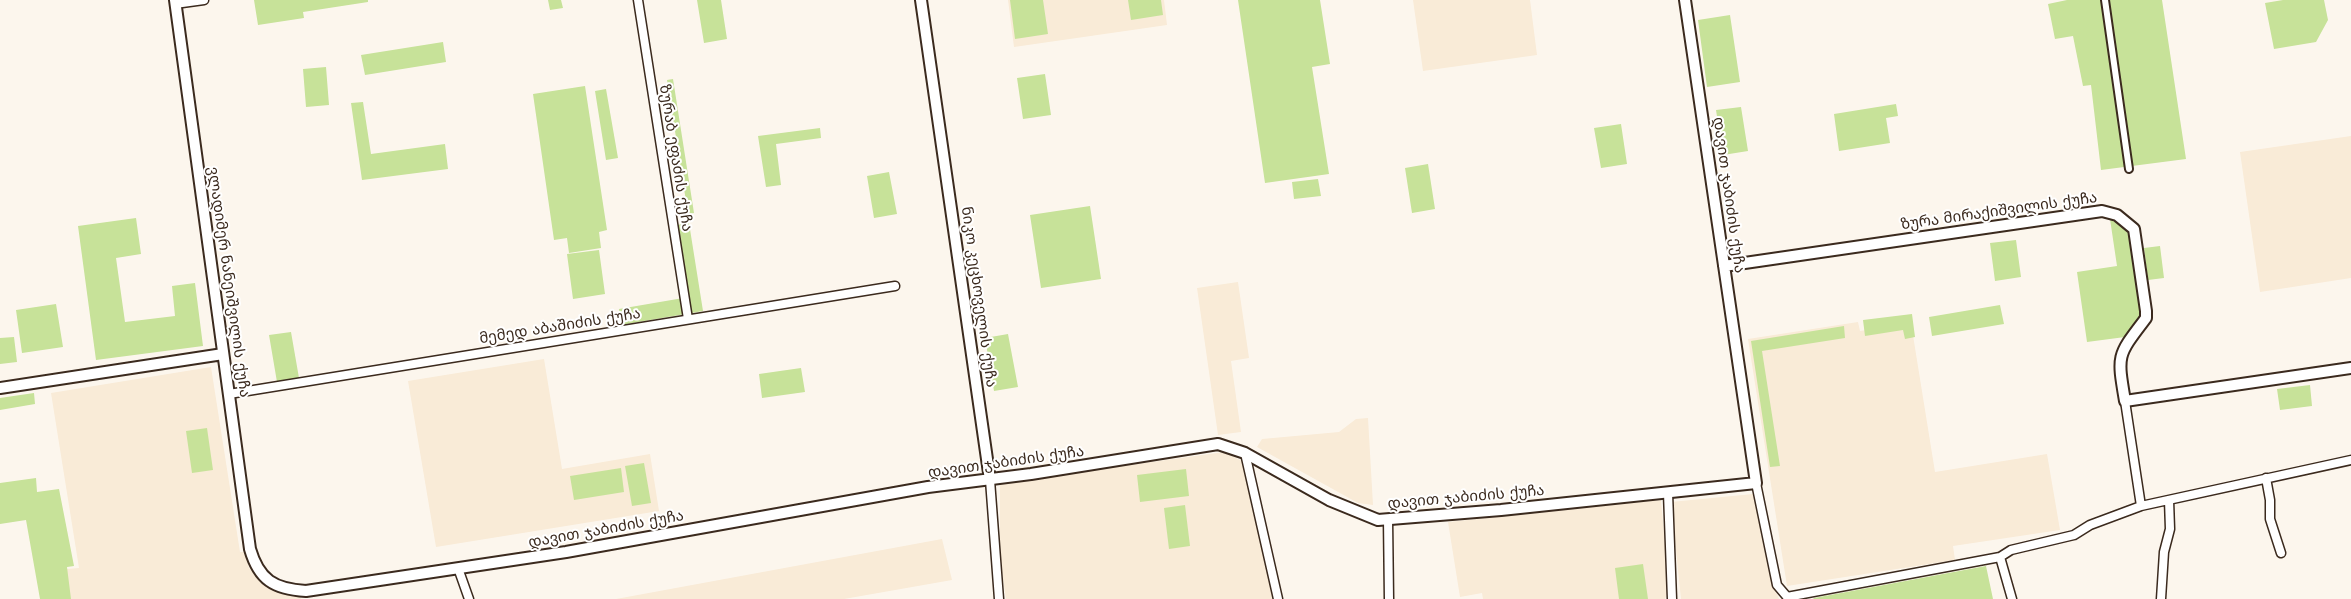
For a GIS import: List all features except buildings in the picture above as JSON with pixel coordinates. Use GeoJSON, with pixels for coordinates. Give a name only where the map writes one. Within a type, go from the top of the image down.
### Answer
{"type":"FeatureCollection","features":[{"type":"Feature","properties":{"kind":"street"},"geometry":{"type":"LineString","coordinates":[[175,2],[204,0]]}},
{"type":"Feature","properties":{"kind":"street","name":"ზურაბ ეფაძის ქუჩა"},"geometry":{"type":"LineString","coordinates":[[638,0],[688,319]]}},
{"type":"Feature","properties":{"kind":"street","name":"ნიკო კეცხოველის ქუჩა"},"geometry":{"type":"LineString","coordinates":[[921,0],[990,480],[999,599]]}},
{"type":"Feature","properties":{"kind":"street","name":"დავით ჯაბიძის ქუჩა"},"geometry":{"type":"LineString","coordinates":[[1685,0],[1756,483],[1777,586],[1788,598]]}},
{"type":"Feature","properties":{"kind":"street"},"geometry":{"type":"LineString","coordinates":[[2105,0],[2129,169]]}},
{"type":"Feature","properties":{"kind":"street","name":"ვლადიმერ ნანეიშვილის ქუჩა"},"geometry":{"type":"LineString","coordinates":[[175,2],[250,549],[256,567]]}},
{"type":"Feature","properties":{"kind":"street","name":"ზურა მირაქიშვილის ქუჩა"},"geometry":{"type":"LineString","coordinates":[[1724,266],[2102,210],[2117,215],[2134,229],[2146,311],[2146,318],[2124,347],[2120,360],[2124,401]]}},
{"type":"Feature","properties":{"kind":"street","name":"მემედ აბაშიძის ქუჩა"},"geometry":{"type":"LineString","coordinates":[[229,394],[895,286]]}},
{"type":"Feature","properties":{"kind":"street"},"geometry":{"type":"LineString","coordinates":[[0,388],[223,354]]}},
{"type":"Feature","properties":{"kind":"street"},"geometry":{"type":"LineString","coordinates":[[2140,506],[2124,401],[2351,368]]}},
{"type":"Feature","properties":{"kind":"street","name":"დავით ჯაბიძის ქუჩა"},"geometry":{"type":"LineString","coordinates":[[256,567],[269,581],[281,587],[306,591],[566,552],[928,487],[990,480],[1218,444],[1244,453],[1329,500],[1378,520],[1756,483]]}},
{"type":"Feature","properties":{"kind":"street"},"geometry":{"type":"LineString","coordinates":[[1244,453],[1278,599]]}},
{"type":"Feature","properties":{"kind":"street"},"geometry":{"type":"LineString","coordinates":[[1788,598],[2000,557],[2011,550],[2074,535],[2090,525],[2140,506],[2351,460]]}},
{"type":"Feature","properties":{"kind":"street"},"geometry":{"type":"LineString","coordinates":[[2266,478],[2270,500],[2270,520],[2281,553]]}},
{"type":"Feature","properties":{"kind":"street"},"geometry":{"type":"LineString","coordinates":[[1668,493],[1672,599]]}},
{"type":"Feature","properties":{"kind":"street"},"geometry":{"type":"LineString","coordinates":[[2161,599],[2164,552],[2170,529],[2169,500]]}},
{"type":"Feature","properties":{"kind":"street"},"geometry":{"type":"LineString","coordinates":[[1388,519],[1389,599]]}},
{"type":"Feature","properties":{"kind":"street"},"geometry":{"type":"LineString","coordinates":[[2000,557],[2012,599]]}},
{"type":"Feature","properties":{"kind":"street"},"geometry":{"type":"LineString","coordinates":[[458,568],[469,599]]}},
{"type":"Feature","properties":{"kind":"shaded area"},"geometry":{"type":"Polygon","coordinates":[[[1008,0],[1164,0],[1167,25],[1014,47],[1008,0]]]}},
{"type":"Feature","properties":{"kind":"shaded area"},"geometry":{"type":"Polygon","coordinates":[[[1413,0],[1530,0],[1537,55],[1423,71],[1413,0]]]}},
{"type":"Feature","properties":{"kind":"shaded area"},"geometry":{"type":"Polygon","coordinates":[[[2351,136],[2351,278],[2260,292],[2240,152],[2351,136]]]}},
{"type":"Feature","properties":{"kind":"shaded area"},"geometry":{"type":"Polygon","coordinates":[[[1238,282],[1249,358],[1231,361],[1241,432],[1218,435],[1197,288],[1238,282]]]}},
{"type":"Feature","properties":{"kind":"shaded area"},"geometry":{"type":"Polygon","coordinates":[[[1858,322],[1860,331],[1911,323],[1935,472],[2047,454],[2060,530],[1953,546],[1955,560],[1787,586],[1748,339],[1858,322]]]}},
{"type":"Feature","properties":{"kind":"shaded area"},"geometry":{"type":"Polygon","coordinates":[[[544,359],[562,469],[650,454],[659,511],[436,547],[408,381],[544,359]]]}},
{"type":"Feature","properties":{"kind":"shaded area"},"geometry":{"type":"Polygon","coordinates":[[[211,367],[240,552],[245,552],[249,568],[271,586],[300,596],[301,599],[60,599],[55,570],[79,568],[51,393],[211,367]]]}},
{"type":"Feature","properties":{"kind":"shaded area"},"geometry":{"type":"Polygon","coordinates":[[[1368,418],[1373,505],[1358,503],[1257,447],[1262,439],[1339,432],[1356,419],[1368,418]]]}},
{"type":"Feature","properties":{"kind":"shaded area"},"geometry":{"type":"Polygon","coordinates":[[[1224,452],[1244,462],[1275,595],[1272,599],[1006,599],[997,540],[1000,533],[1000,483],[1224,452]]]}},
{"type":"Feature","properties":{"kind":"shaded area"},"geometry":{"type":"Polygon","coordinates":[[[1753,494],[1772,581],[1779,599],[1681,599],[1671,502],[1753,494]]]}},
{"type":"Feature","properties":{"kind":"shaded area"},"geometry":{"type":"Polygon","coordinates":[[[1661,500],[1669,589],[1665,599],[1483,599],[1482,593],[1460,597],[1448,522],[1661,500]]]}},
{"type":"Feature","properties":{"kind":"shaded area"},"geometry":{"type":"Polygon","coordinates":[[[942,539],[952,580],[844,599],[616,599],[942,539]]]}},
{"type":"Feature","properties":{"kind":"green space"},"geometry":{"type":"Polygon","coordinates":[[[254,0],[368,0],[368,2],[303,12],[304,18],[258,25],[254,0]]]}},
{"type":"Feature","properties":{"kind":"green space"},"geometry":{"type":"Polygon","coordinates":[[[548,0],[561,0],[563,8],[550,10],[548,0]]]}},
{"type":"Feature","properties":{"kind":"green space"},"geometry":{"type":"Polygon","coordinates":[[[697,0],[721,0],[727,39],[704,43],[697,0]]]}},
{"type":"Feature","properties":{"kind":"green space"},"geometry":{"type":"Polygon","coordinates":[[[1010,0],[1043,0],[1048,34],[1015,39],[1010,0]]]}},
{"type":"Feature","properties":{"kind":"green space"},"geometry":{"type":"Polygon","coordinates":[[[1128,0],[1161,0],[1163,15],[1131,20],[1128,0]]]}},
{"type":"Feature","properties":{"kind":"green space"},"geometry":{"type":"Polygon","coordinates":[[[1238,0],[1320,0],[1330,64],[1312,67],[1329,174],[1265,183],[1238,0]]]}},
{"type":"Feature","properties":{"kind":"green space"},"geometry":{"type":"Polygon","coordinates":[[[2067,0],[2162,0],[2186,159],[2101,170],[2091,85],[2083,86],[2073,36],[2055,39],[2048,4],[2067,0]]]}},
{"type":"Feature","properties":{"kind":"green space"},"geometry":{"type":"Polygon","coordinates":[[[2283,0],[2324,0],[2328,20],[2316,42],[2274,49],[2265,3],[2283,0]]]}},
{"type":"Feature","properties":{"kind":"green space"},"geometry":{"type":"Polygon","coordinates":[[[1730,15],[1740,82],[1707,87],[1698,20],[1730,15]]]}},
{"type":"Feature","properties":{"kind":"green space"},"geometry":{"type":"Polygon","coordinates":[[[443,42],[446,62],[365,75],[361,55],[443,42]]]}},
{"type":"Feature","properties":{"kind":"green space"},"geometry":{"type":"Polygon","coordinates":[[[326,67],[329,105],[306,107],[303,69],[326,67]]]}},
{"type":"Feature","properties":{"kind":"green space"},"geometry":{"type":"Polygon","coordinates":[[[1045,74],[1051,115],[1023,119],[1017,78],[1045,74]]]}},
{"type":"Feature","properties":{"kind":"green space"},"geometry":{"type":"Polygon","coordinates":[[[673,79],[694,213],[688,214],[667,80],[673,79]]]}},
{"type":"Feature","properties":{"kind":"green space"},"geometry":{"type":"Polygon","coordinates":[[[585,86],[607,230],[599,232],[601,248],[569,253],[567,238],[554,240],[533,94],[585,86]]]}},
{"type":"Feature","properties":{"kind":"green space"},"geometry":{"type":"Polygon","coordinates":[[[606,89],[618,158],[606,160],[595,91],[606,89]]]}},
{"type":"Feature","properties":{"kind":"green space"},"geometry":{"type":"Polygon","coordinates":[[[363,102],[371,154],[445,144],[448,169],[362,180],[351,103],[363,102]]]}},
{"type":"Feature","properties":{"kind":"green space"},"geometry":{"type":"Polygon","coordinates":[[[1896,104],[1898,116],[1886,118],[1890,143],[1839,151],[1834,114],[1896,104]]]}},
{"type":"Feature","properties":{"kind":"green space"},"geometry":{"type":"Polygon","coordinates":[[[1741,107],[1748,151],[1723,155],[1716,110],[1741,107]]]}},
{"type":"Feature","properties":{"kind":"green space"},"geometry":{"type":"Polygon","coordinates":[[[1621,124],[1627,164],[1601,168],[1594,128],[1621,124]]]}},
{"type":"Feature","properties":{"kind":"green space"},"geometry":{"type":"Polygon","coordinates":[[[820,128],[821,138],[776,144],[781,185],[766,187],[758,136],[820,128]]]}},
{"type":"Feature","properties":{"kind":"green space"},"geometry":{"type":"Polygon","coordinates":[[[1428,164],[1435,209],[1412,213],[1405,168],[1428,164]]]}},
{"type":"Feature","properties":{"kind":"green space"},"geometry":{"type":"Polygon","coordinates":[[[889,172],[897,214],[874,218],[867,176],[889,172]]]}},
{"type":"Feature","properties":{"kind":"green space"},"geometry":{"type":"Polygon","coordinates":[[[1318,179],[1321,196],[1294,199],[1292,182],[1318,179]]]}},
{"type":"Feature","properties":{"kind":"green space"},"geometry":{"type":"Polygon","coordinates":[[[1090,206],[1101,279],[1041,288],[1030,215],[1090,206]]]}},
{"type":"Feature","properties":{"kind":"green space"},"geometry":{"type":"Polygon","coordinates":[[[136,218],[141,254],[116,258],[125,322],[175,316],[172,286],[195,283],[203,346],[96,360],[78,226],[136,218]]]}},
{"type":"Feature","properties":{"kind":"green space"},"geometry":{"type":"Polygon","coordinates":[[[2110,219],[2128,228],[2141,321],[2125,337],[2087,342],[2077,272],[2117,266],[2110,219]]]}},
{"type":"Feature","properties":{"kind":"green space"},"geometry":{"type":"Polygon","coordinates":[[[689,223],[703,311],[621,325],[619,309],[689,297],[677,225],[689,223]]]}},
{"type":"Feature","properties":{"kind":"green space"},"geometry":{"type":"Polygon","coordinates":[[[2016,240],[2021,277],[1995,281],[1990,243],[2016,240]]]}},
{"type":"Feature","properties":{"kind":"green space"},"geometry":{"type":"Polygon","coordinates":[[[2160,246],[2164,278],[2148,280],[2144,248],[2160,246]]]}},
{"type":"Feature","properties":{"kind":"green space"},"geometry":{"type":"Polygon","coordinates":[[[599,250],[605,294],[573,299],[567,254],[599,250]]]}},
{"type":"Feature","properties":{"kind":"green space"},"geometry":{"type":"Polygon","coordinates":[[[56,304],[63,347],[22,353],[16,310],[56,304]]]}},
{"type":"Feature","properties":{"kind":"green space"},"geometry":{"type":"Polygon","coordinates":[[[2000,305],[2004,324],[1932,336],[1929,317],[2000,305]]]}},
{"type":"Feature","properties":{"kind":"green space"},"geometry":{"type":"Polygon","coordinates":[[[1912,314],[1915,337],[1905,339],[1903,330],[1865,336],[1863,320],[1912,314]]]}},
{"type":"Feature","properties":{"kind":"green space"},"geometry":{"type":"Polygon","coordinates":[[[1844,326],[1845,338],[1762,351],[1780,466],[1770,467],[1751,341],[1844,326]]]}},
{"type":"Feature","properties":{"kind":"green space"},"geometry":{"type":"Polygon","coordinates":[[[291,332],[299,378],[277,382],[269,335],[291,332]]]}},
{"type":"Feature","properties":{"kind":"green space"},"geometry":{"type":"Polygon","coordinates":[[[1008,334],[1018,387],[994,391],[985,338],[1008,334]]]}},
{"type":"Feature","properties":{"kind":"green space"},"geometry":{"type":"Polygon","coordinates":[[[14,337],[17,362],[0,364],[0,338],[14,337]]]}},
{"type":"Feature","properties":{"kind":"green space"},"geometry":{"type":"Polygon","coordinates":[[[801,368],[805,392],[762,398],[759,374],[801,368]]]}},
{"type":"Feature","properties":{"kind":"green space"},"geometry":{"type":"Polygon","coordinates":[[[2310,385],[2312,406],[2280,410],[2277,389],[2310,385]]]}},
{"type":"Feature","properties":{"kind":"green space"},"geometry":{"type":"Polygon","coordinates":[[[34,393],[35,404],[0,410],[0,398],[34,393]]]}},
{"type":"Feature","properties":{"kind":"green space"},"geometry":{"type":"Polygon","coordinates":[[[207,428],[213,470],[192,473],[186,431],[207,428]]]}},
{"type":"Feature","properties":{"kind":"green space"},"geometry":{"type":"Polygon","coordinates":[[[644,463],[651,503],[632,506],[625,466],[644,463]]]}},
{"type":"Feature","properties":{"kind":"green space"},"geometry":{"type":"Polygon","coordinates":[[[621,468],[624,492],[574,500],[570,476],[621,468]]]}},
{"type":"Feature","properties":{"kind":"green space"},"geometry":{"type":"Polygon","coordinates":[[[1186,469],[1189,496],[1140,502],[1137,475],[1186,469]]]}},
{"type":"Feature","properties":{"kind":"green space"},"geometry":{"type":"Polygon","coordinates":[[[36,478],[37,492],[59,489],[74,566],[67,567],[71,599],[40,599],[26,520],[0,524],[0,483],[36,478]]]}},
{"type":"Feature","properties":{"kind":"green space"},"geometry":{"type":"Polygon","coordinates":[[[1185,505],[1190,546],[1169,549],[1164,508],[1185,505]]]}},
{"type":"Feature","properties":{"kind":"green space"},"geometry":{"type":"Polygon","coordinates":[[[1643,564],[1648,599],[1619,599],[1615,568],[1643,564]]]}},
{"type":"Feature","properties":{"kind":"green space"},"geometry":{"type":"Polygon","coordinates":[[[1986,566],[1993,599],[1813,599],[1814,598],[1986,566]]]}}]}
